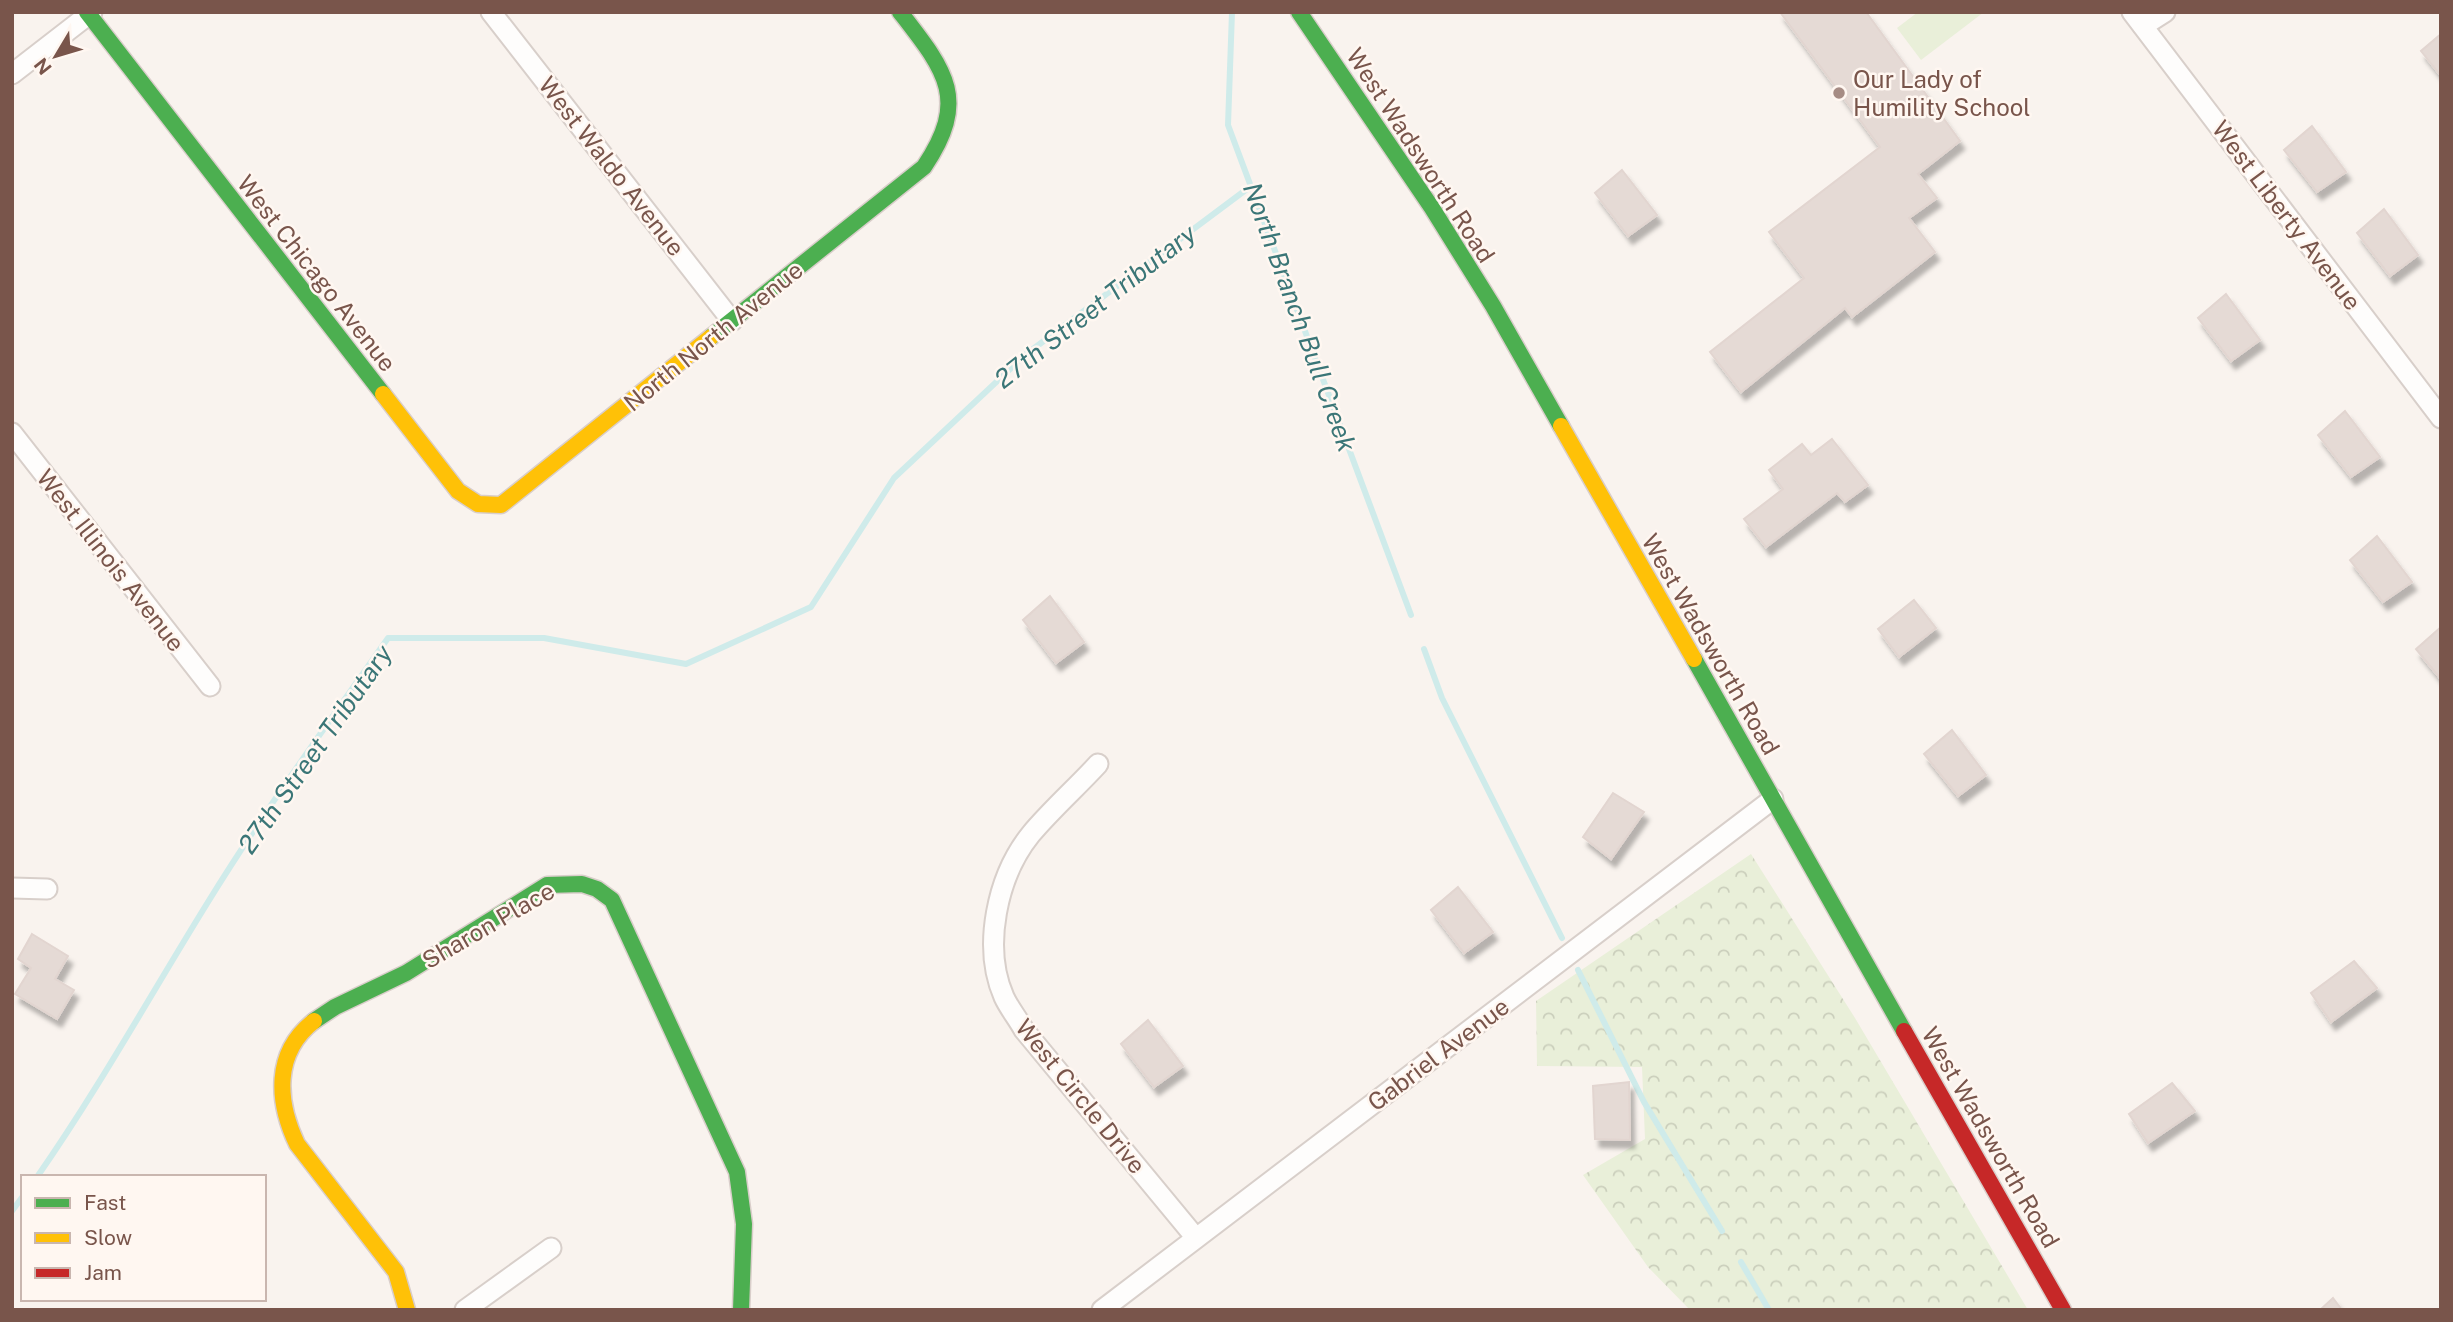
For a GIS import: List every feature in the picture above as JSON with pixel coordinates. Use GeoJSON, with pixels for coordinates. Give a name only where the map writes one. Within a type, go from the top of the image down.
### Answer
{"type":"FeatureCollection","features":[{"type":"Feature","properties":{"kind":"street","name":"West Waldo Avenue"},"geometry":{"type":"LineString","coordinates":[[491,12],[732,321]]}},
{"type":"Feature","properties":{"kind":"street","name":"North North Avenue"},"geometry":{"type":"LineString","coordinates":[[532,480],[924,167],[940,147],[948,127],[948,82],[928,49],[900,12]]}},
{"type":"Feature","properties":{"kind":"street","name":"West Wadsworth Road"},"geometry":{"type":"LineString","coordinates":[[1299,12],[1432,208],[1493,306],[2063,1310]]}},
{"type":"Feature","properties":{"kind":"street"},"geometry":{"type":"LineString","coordinates":[[2138,19],[2165,12]]}},
{"type":"Feature","properties":{"kind":"street"},"geometry":{"type":"LineString","coordinates":[[12,74],[89,13]]}},
{"type":"Feature","properties":{"kind":"street","name":"West Chicago Avenue"},"geometry":{"type":"LineString","coordinates":[[89,13],[458,491],[474,504],[488,508],[501,505],[532,480]]}},
{"type":"Feature","properties":{"kind":"street","name":"West Liberty Avenue"},"geometry":{"type":"LineString","coordinates":[[2138,19],[2441,418]]}},
{"type":"Feature","properties":{"kind":"street","name":"West Illinois Avenue"},"geometry":{"type":"LineString","coordinates":[[12,433],[210,686]]}},
{"type":"Feature","properties":{"kind":"street","name":"West Circle Drive"},"geometry":{"type":"LineString","coordinates":[[1098,764],[1030,836],[1013,864],[999,903],[995,933],[996,965],[1004,997],[1024,1030],[1196,1238]]}},
{"type":"Feature","properties":{"kind":"street","name":"Gabriel Avenue"},"geometry":{"type":"LineString","coordinates":[[1102,1310],[1773,799]]}},
{"type":"Feature","properties":{"kind":"street","name":"Sharon Place"},"geometry":{"type":"LineString","coordinates":[[407,1310],[396,1272],[297,1144],[285,1122],[280,1090],[281,1073],[289,1052],[324,1014],[391,983],[547,885],[566,881],[585,883],[602,890],[612,900],[737,1172],[745,1208],[747,1244],[741,1310]]}},
{"type":"Feature","properties":{"kind":"street"},"geometry":{"type":"LineString","coordinates":[[12,888],[47,889]]}},
{"type":"Feature","properties":{"kind":"street"},"geometry":{"type":"LineString","coordinates":[[465,1310],[551,1248]]}},
{"type":"Feature","properties":{"kind":"green space"},"geometry":{"type":"Polygon","coordinates":[[[1918,12],[1984,12],[1921,60],[1897,28],[1918,12]]]}},
{"type":"Feature","properties":{"kind":"green space"},"geometry":{"type":"Polygon","coordinates":[[[1751,854],[1855,1018],[2028,1310],[1690,1310],[1648,1267],[1583,1175],[1645,1139],[1642,1067],[1537,1066],[1536,1001],[1751,854]]]}},
{"type":"Feature","properties":{"kind":"building"},"geometry":{"type":"Polygon","coordinates":[[[1780,12],[1866,12],[1960,141],[1918,174],[1937,198],[1909,218],[1935,252],[1852,317],[1845,308],[1741,392],[1710,352],[1804,278],[1769,232],[1880,147],[1780,12]]]}},
{"type":"Feature","properties":{"kind":"building"},"geometry":{"type":"Polygon","coordinates":[[[2441,34],[2441,76],[2421,51],[2441,34]]]}},
{"type":"Feature","properties":{"kind":"building"},"geometry":{"type":"Polygon","coordinates":[[[2312,126],[2346,172],[2317,192],[2284,150],[2312,126]]]}},
{"type":"Feature","properties":{"kind":"building"},"geometry":{"type":"Polygon","coordinates":[[[1622,170],[1657,215],[1628,236],[1595,193],[1622,170]]]}},
{"type":"Feature","properties":{"kind":"building"},"geometry":{"type":"Polygon","coordinates":[[[2384,209],[2418,255],[2390,276],[2357,233],[2384,209]]]}},
{"type":"Feature","properties":{"kind":"building"},"geometry":{"type":"Polygon","coordinates":[[[2226,294],[2260,340],[2231,361],[2198,318],[2226,294]]]}},
{"type":"Feature","properties":{"kind":"building"},"geometry":{"type":"Polygon","coordinates":[[[2345,411],[2380,457],[2351,477],[2318,435],[2345,411]]]}},
{"type":"Feature","properties":{"kind":"building"},"geometry":{"type":"Polygon","coordinates":[[[1832,439],[1868,485],[1845,502],[1837,493],[1766,547],[1744,519],[1783,489],[1769,470],[1802,444],[1811,455],[1832,439]]]}},
{"type":"Feature","properties":{"kind":"building"},"geometry":{"type":"Polygon","coordinates":[[[2377,536],[2412,582],[2383,602],[2350,560],[2377,536]]]}},
{"type":"Feature","properties":{"kind":"building"},"geometry":{"type":"Polygon","coordinates":[[[1050,596],[1084,642],[1056,663],[1023,620],[1050,596]]]}},
{"type":"Feature","properties":{"kind":"building"},"geometry":{"type":"Polygon","coordinates":[[[1914,600],[1936,628],[1899,657],[1878,629],[1914,600]]]}},
{"type":"Feature","properties":{"kind":"building"},"geometry":{"type":"Polygon","coordinates":[[[2441,627],[2441,675],[2439,677],[2416,649],[2441,627]]]}},
{"type":"Feature","properties":{"kind":"building"},"geometry":{"type":"Polygon","coordinates":[[[1952,730],[1986,775],[1958,796],[1924,754],[1952,730]]]}},
{"type":"Feature","properties":{"kind":"building"},"geometry":{"type":"Polygon","coordinates":[[[1613,793],[1644,812],[1611,859],[1583,837],[1613,793]]]}},
{"type":"Feature","properties":{"kind":"building"},"geometry":{"type":"Polygon","coordinates":[[[1458,887],[1493,932],[1464,953],[1431,910],[1458,887]]]}},
{"type":"Feature","properties":{"kind":"building"},"geometry":{"type":"Polygon","coordinates":[[[32,934],[68,956],[55,979],[74,990],[57,1019],[15,994],[31,968],[18,959],[32,934]]]}},
{"type":"Feature","properties":{"kind":"building"},"geometry":{"type":"Polygon","coordinates":[[[2354,961],[2377,988],[2331,1022],[2311,993],[2354,961]]]}},
{"type":"Feature","properties":{"kind":"building"},"geometry":{"type":"Polygon","coordinates":[[[1148,1020],[1183,1066],[1154,1087],[1121,1044],[1148,1020]]]}},
{"type":"Feature","properties":{"kind":"building"},"geometry":{"type":"Polygon","coordinates":[[[1629,1082],[1630,1140],[1595,1139],[1593,1086],[1629,1082]]]}},
{"type":"Feature","properties":{"kind":"building"},"geometry":{"type":"Polygon","coordinates":[[[2172,1083],[2195,1111],[2148,1143],[2129,1114],[2172,1083]]]}},
{"type":"Feature","properties":{"kind":"building"},"geometry":{"type":"Polygon","coordinates":[[[2333,1298],[2342,1310],[2320,1310],[2333,1298]]]}},
{"type":"Feature","properties":{"kind":"waterway","name":"North Branch Bull Creek"},"geometry":{"type":"LineString","coordinates":[[1232,12],[1228,125],[1411,615]]}},
{"type":"Feature","properties":{"kind":"waterway","name":"27th Street Tributary"},"geometry":{"type":"LineString","coordinates":[[38,1175],[103,1075],[229,868],[388,638],[544,638],[686,664],[811,607],[894,478],[1025,355],[1251,186]]}},
{"type":"Feature","properties":{"kind":"waterway","name":"North Branch Bull Creek"},"geometry":{"type":"LineString","coordinates":[[1424,649],[1442,698],[1562,938]]}},
{"type":"Feature","properties":{"kind":"waterway","name":"North Branch Bull Creek"},"geometry":{"type":"LineString","coordinates":[[1578,970],[1644,1102],[1722,1231]]}},
{"type":"Feature","properties":{"kind":"waterway","name":"27th Street Tributary"},"geometry":{"type":"LineString","coordinates":[[12,1211],[21,1199]]}},
{"type":"Feature","properties":{"kind":"waterway","name":"North Branch Bull Creek"},"geometry":{"type":"LineString","coordinates":[[1741,1262],[1769,1310]]}},
{"type":"Feature","properties":{"kind":"traffic: fast"},"geometry":{"type":"LineString","coordinates":[[87,12],[383,394]]}},
{"type":"Feature","properties":{"kind":"traffic: fast"},"geometry":{"type":"LineString","coordinates":[[711,337],[924,167],[938,143],[946,122],[946,86],[929,51],[900,12]]}},
{"type":"Feature","properties":{"kind":"traffic: fast"},"geometry":{"type":"LineString","coordinates":[[1299,12],[1432,208],[1493,306],[1561,426]]}},
{"type":"Feature","properties":{"kind":"traffic: fast"},"geometry":{"type":"LineString","coordinates":[[1694,659],[1904,1031]]}},
{"type":"Feature","properties":{"kind":"traffic: fast"},"geometry":{"type":"LineString","coordinates":[[314,1021],[335,1007],[406,973],[547,885],[582,884],[597,889],[612,900],[737,1172],[744,1224],[741,1310]]}},
{"type":"Feature","properties":{"kind":"traffic: slow"},"geometry":{"type":"LineString","coordinates":[[383,394],[458,491],[478,504],[501,505],[711,337]]}},
{"type":"Feature","properties":{"kind":"traffic: slow"},"geometry":{"type":"LineString","coordinates":[[1561,426],[1694,659]]}},
{"type":"Feature","properties":{"kind":"traffic: slow"},"geometry":{"type":"LineString","coordinates":[[314,1021],[291,1048],[285,1063],[283,1095],[290,1128],[297,1144],[396,1272],[407,1310]]}},
{"type":"Feature","properties":{"kind":"traffic: jam"},"geometry":{"type":"LineString","coordinates":[[1904,1031],[2063,1310]]}},
{"type":"Feature","properties":{"kind":"place","name":"Our Lady of Humility School"},"geometry":{"type":"Point","coordinates":[1839,93]}}]}
